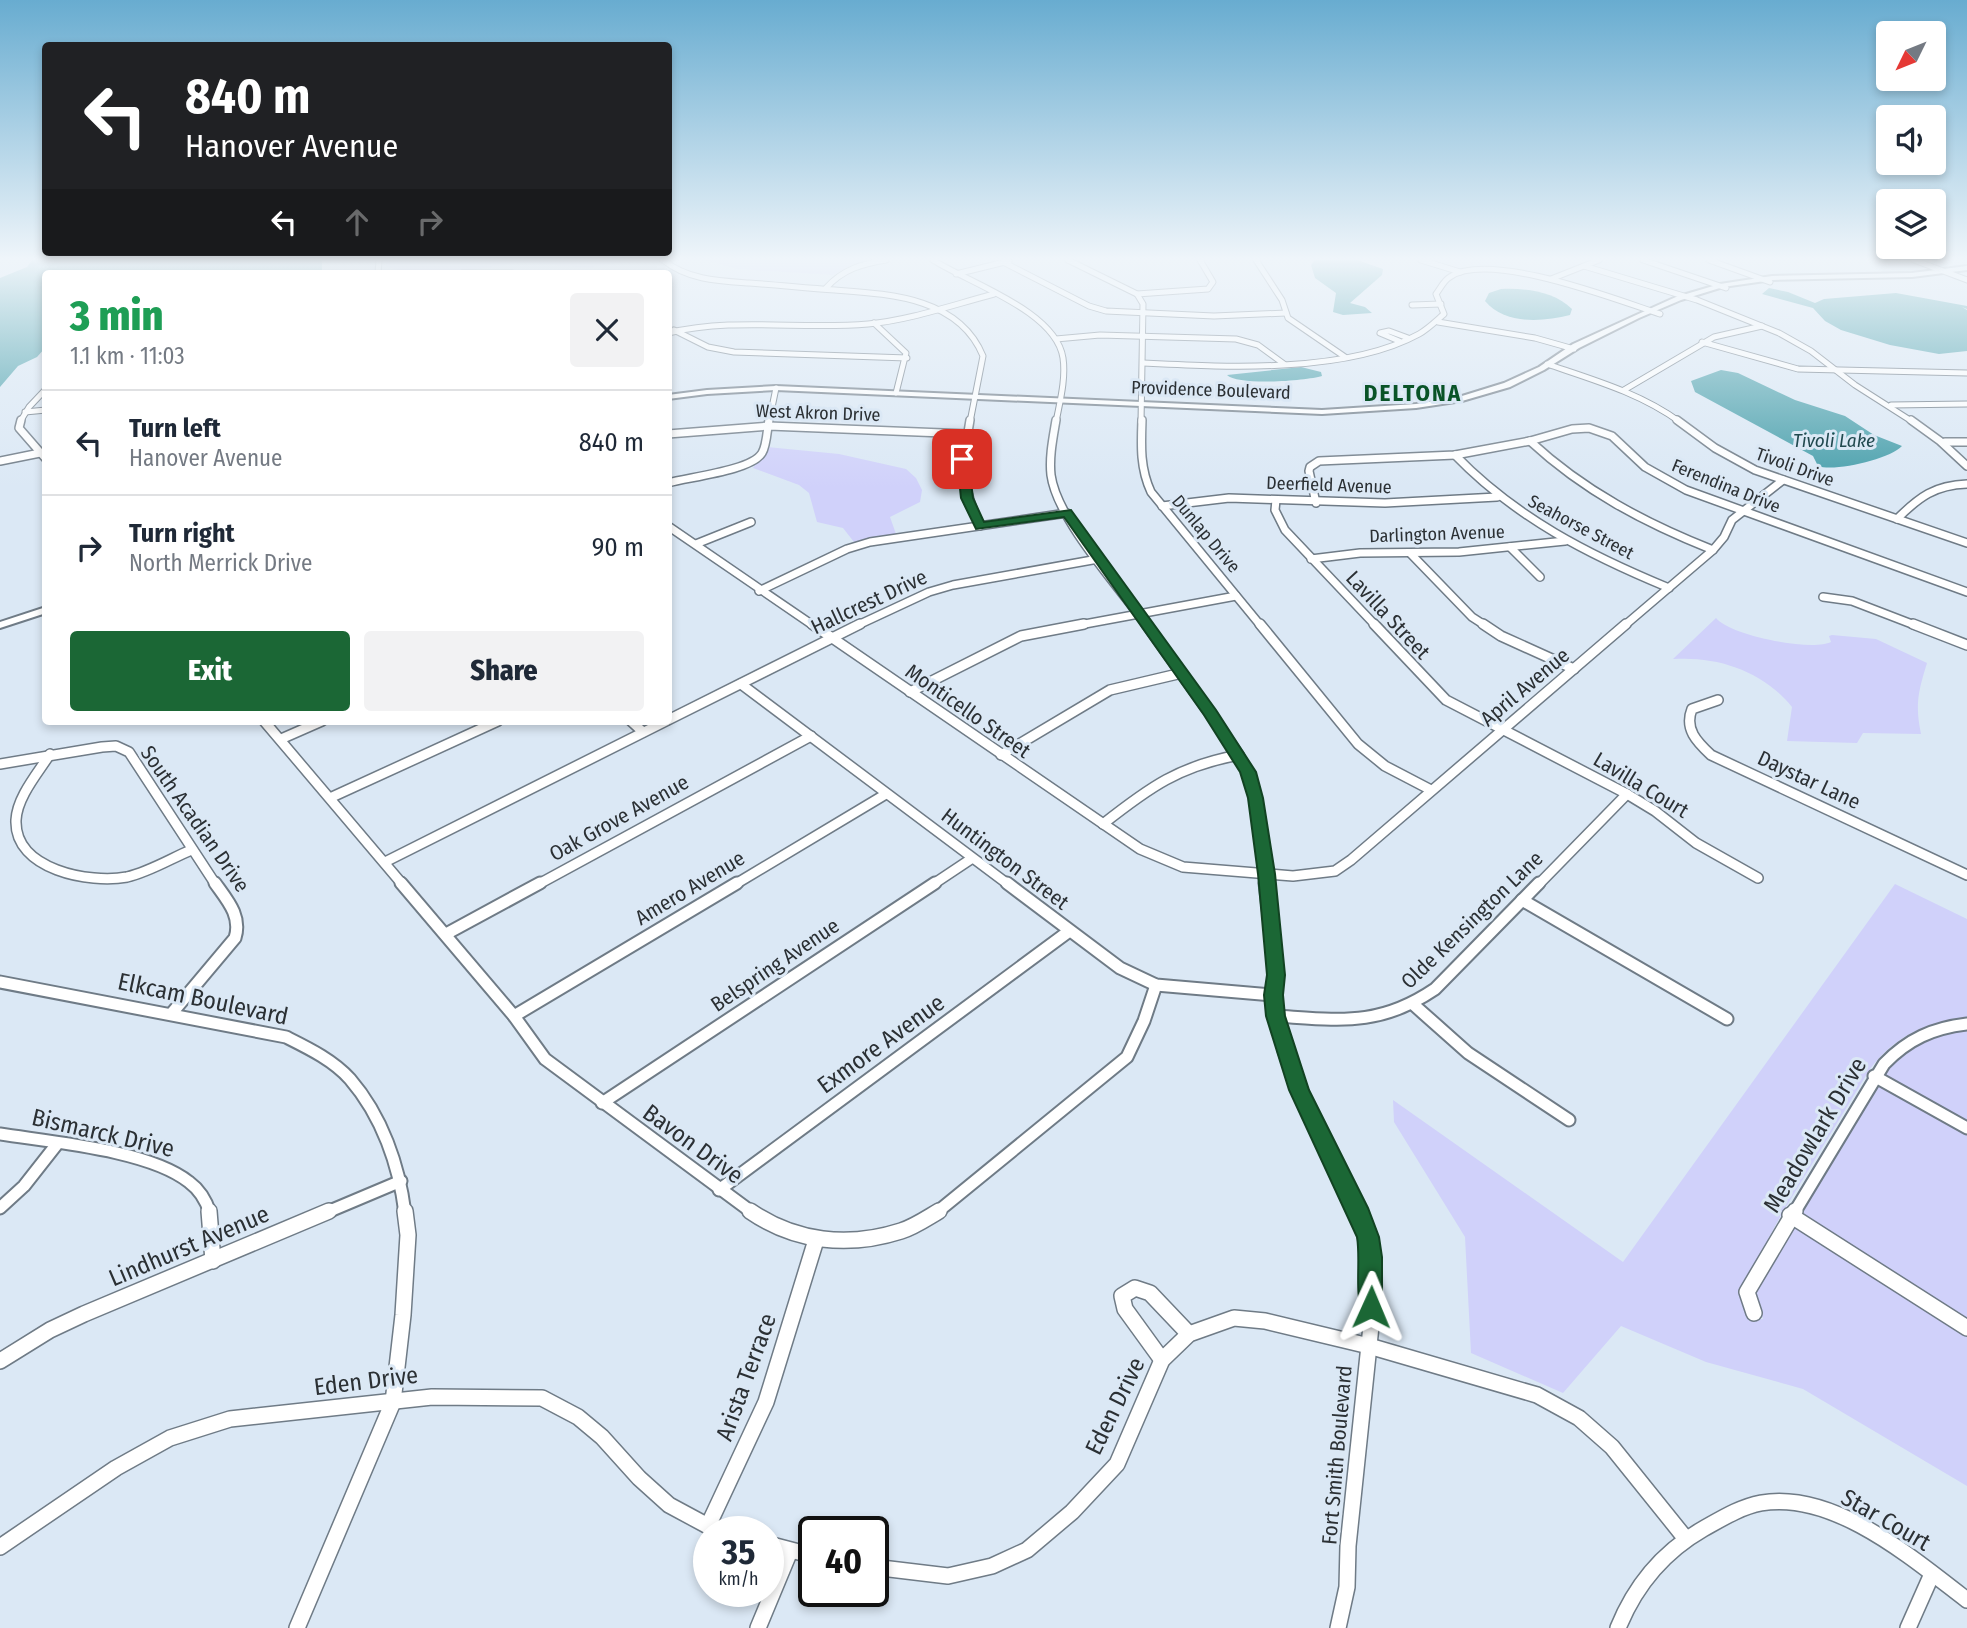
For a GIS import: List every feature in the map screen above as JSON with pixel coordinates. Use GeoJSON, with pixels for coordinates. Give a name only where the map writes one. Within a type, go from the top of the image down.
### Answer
{"type":"FeatureCollection","features":[{"type":"Feature","properties":{"kind":"main road","name":"Providence Boulevard"},"geometry":{"type":"LineString","coordinates":[[672,397],[776,388],[1322,412],[1390,409],[1482,393],[1509,384],[1574,349],[1584,348],[1608,336]]}},
{"type":"Feature","properties":{"kind":"main road"},"geometry":{"type":"LineString","coordinates":[[0,625],[42,611]]}},
{"type":"Feature","properties":{"kind":"street"},"geometry":{"type":"LineString","coordinates":[[682,336],[708,347],[734,352],[906,358]]}},
{"type":"Feature","properties":{"kind":"street"},"geometry":{"type":"LineString","coordinates":[[889,336],[901,346],[906,358],[896,394]]}},
{"type":"Feature","properties":{"kind":"street"},"geometry":{"type":"LineString","coordinates":[[972,336],[980,345],[983,355],[962,459],[967,498],[980,526]]}},
{"type":"Feature","properties":{"kind":"street"},"geometry":{"type":"LineString","coordinates":[[1053,336],[1056,339],[1089,336]]}},
{"type":"Feature","properties":{"kind":"street"},"geometry":{"type":"LineString","coordinates":[[1121,336],[1247,341],[1258,345],[1284,365]]}},
{"type":"Feature","properties":{"kind":"street"},"geometry":{"type":"LineString","coordinates":[[1313,336],[1345,357]]}},
{"type":"Feature","properties":{"kind":"street"},"geometry":{"type":"LineString","coordinates":[[1387,336],[1399,341]]}},
{"type":"Feature","properties":{"kind":"street"},"geometry":{"type":"LineString","coordinates":[[1403,336],[1409,338]]}},
{"type":"Feature","properties":{"kind":"street"},"geometry":{"type":"LineString","coordinates":[[1143,363],[1247,367],[1284,365],[1345,357],[1412,336]]}},
{"type":"Feature","properties":{"kind":"street"},"geometry":{"type":"LineString","coordinates":[[1523,336],[1574,349]]}},
{"type":"Feature","properties":{"kind":"street"},"geometry":{"type":"LineString","coordinates":[[1624,390],[1702,342],[1719,336]]}},
{"type":"Feature","properties":{"kind":"street"},"geometry":{"type":"LineString","coordinates":[[1782,336],[1805,348],[1945,442],[1967,466]]}},
{"type":"Feature","properties":{"kind":"street","name":"Dunlap Drive"},"geometry":{"type":"LineString","coordinates":[[1144,337],[1141,405],[1143,475],[1162,506],[1358,744],[1385,766],[1431,790]]}},
{"type":"Feature","properties":{"kind":"street","name":"Fort Smith Boulevard"},"geometry":{"type":"LineString","coordinates":[[1056,339],[1060,347],[1063,370],[1051,476],[1067,513],[1182,673],[1248,772],[1255,798],[1266,874],[1276,975],[1273,995],[1276,1016],[1299,1090],[1360,1215],[1368,1237],[1372,1277],[1368,1346],[1348,1546],[1350,1570],[1344,1611],[1338,1628]]}},
{"type":"Feature","properties":{"kind":"street"},"geometry":{"type":"LineString","coordinates":[[1702,342],[1782,366],[1967,373]]}},
{"type":"Feature","properties":{"kind":"street","name":"Tivoli Drive"},"geometry":{"type":"LineString","coordinates":[[1548,365],[1624,390],[1674,416],[1733,459],[1783,480],[1967,543]]}},
{"type":"Feature","properties":{"kind":"street"},"geometry":{"type":"LineString","coordinates":[[672,482],[742,466],[756,459],[762,453],[776,388]]}},
{"type":"Feature","properties":{"kind":"street"},"geometry":{"type":"LineString","coordinates":[[42,394],[25,412],[19,428],[42,453]]}},
{"type":"Feature","properties":{"kind":"street"},"geometry":{"type":"LineString","coordinates":[[1888,405],[1967,404]]}},
{"type":"Feature","properties":{"kind":"street"},"geometry":{"type":"LineString","coordinates":[[25,412],[42,410]]}},
{"type":"Feature","properties":{"kind":"street","name":"West Akron Drive"},"geometry":{"type":"LineString","coordinates":[[672,434],[769,426],[968,434]]}},
{"type":"Feature","properties":{"kind":"street","name":"Ferendina Drive"},"geometry":{"type":"LineString","coordinates":[[1316,503],[1309,471],[1310,467],[1319,461],[1455,454],[1530,441],[1572,429],[1589,428],[1606,433],[1660,476],[1686,490],[1967,592]]}},
{"type":"Feature","properties":{"kind":"street"},"geometry":{"type":"LineString","coordinates":[[1530,441],[1552,463],[1599,497],[1658,528],[1713,550]]}},
{"type":"Feature","properties":{"kind":"street"},"geometry":{"type":"LineString","coordinates":[[1945,442],[1967,442]]}},
{"type":"Feature","properties":{"kind":"street","name":"Seahorse Street"},"geometry":{"type":"LineString","coordinates":[[1455,454],[1497,496],[1565,541],[1669,588]]}},
{"type":"Feature","properties":{"kind":"street"},"geometry":{"type":"LineString","coordinates":[[0,461],[42,455]]}},
{"type":"Feature","properties":{"kind":"street","name":"April Avenue"},"geometry":{"type":"LineString","coordinates":[[1266,874],[1293,876],[1335,871],[1713,550],[1724,537],[1732,520],[1783,480]]}},
{"type":"Feature","properties":{"kind":"street"},"geometry":{"type":"LineString","coordinates":[[1897,519],[1925,491],[1944,485],[1967,484]]}},
{"type":"Feature","properties":{"kind":"street","name":"Deerfield Avenue"},"geometry":{"type":"LineString","coordinates":[[1162,506],[1209,499],[1414,503],[1497,496]]}},
{"type":"Feature","properties":{"kind":"street","name":"Lavilla Street"},"geometry":{"type":"LineString","coordinates":[[1276,500],[1279,521],[1311,559],[1438,694],[1501,730]]}},
{"type":"Feature","properties":{"kind":"street"},"geometry":{"type":"LineString","coordinates":[[759,591],[847,549],[870,542],[1067,513]]}},
{"type":"Feature","properties":{"kind":"street"},"geometry":{"type":"LineString","coordinates":[[696,544],[751,522]]}},
{"type":"Feature","properties":{"kind":"street","name":"Monticello Street"},"geometry":{"type":"LineString","coordinates":[[672,529],[759,591],[1149,854],[1183,867],[1266,874]]}},
{"type":"Feature","properties":{"kind":"street","name":"Darlington Avenue"},"geometry":{"type":"LineString","coordinates":[[1311,559],[1360,553],[1459,552],[1565,541]]}},
{"type":"Feature","properties":{"kind":"street"},"geometry":{"type":"LineString","coordinates":[[1510,547],[1540,577]]}},
{"type":"Feature","properties":{"kind":"street"},"geometry":{"type":"LineString","coordinates":[[1410,553],[1472,617],[1501,636],[1574,669]]}},
{"type":"Feature","properties":{"kind":"street","name":"Hallcrest Drive"},"geometry":{"type":"LineString","coordinates":[[672,718],[929,592],[953,585],[1098,559]]}},
{"type":"Feature","properties":{"kind":"street"},"geometry":{"type":"LineString","coordinates":[[910,692],[1021,636],[1236,596]]}},
{"type":"Feature","properties":{"kind":"street"},"geometry":{"type":"LineString","coordinates":[[1823,597],[1852,601],[1967,645]]}},
{"type":"Feature","properties":{"kind":"street"},"geometry":{"type":"LineString","coordinates":[[1001,755],[1111,690],[1182,673]]}},
{"type":"Feature","properties":{"kind":"street","name":"Huntington Street"},"geometry":{"type":"LineString","coordinates":[[741,684],[971,859],[1120,968],[1156,985],[1273,995]]}},
{"type":"Feature","properties":{"kind":"street","name":"Daystar Lane"},"geometry":{"type":"LineString","coordinates":[[1718,700],[1692,709],[1687,718],[1687,727],[1692,735],[1711,755],[1967,875]]}},
{"type":"Feature","properties":{"kind":"street","name":"Bavon Drive"},"geometry":{"type":"LineString","coordinates":[[268,725],[332,797],[446,934],[514,1016],[545,1059],[719,1190],[772,1226],[817,1240],[859,1240],[902,1231],[941,1210],[1127,1057],[1144,1021],[1156,985]]}},
{"type":"Feature","properties":{"kind":"street"},"geometry":{"type":"LineString","coordinates":[[281,739],[313,725]]}},
{"type":"Feature","properties":{"kind":"street"},"geometry":{"type":"LineString","coordinates":[[332,797],[489,725]]}},
{"type":"Feature","properties":{"kind":"street"},"geometry":{"type":"LineString","coordinates":[[635,725],[643,732]]}},
{"type":"Feature","properties":{"kind":"street","name":"Hallcrest Drive"},"geometry":{"type":"LineString","coordinates":[[384,862],[657,725]]}},
{"type":"Feature","properties":{"kind":"street","name":"Lavilla Court"},"geometry":{"type":"LineString","coordinates":[[1501,730],[1627,794],[1696,842],[1758,878]]}},
{"type":"Feature","properties":{"kind":"street","name":"Oak Grove Avenue"},"geometry":{"type":"LineString","coordinates":[[446,934],[811,736]]}},
{"type":"Feature","properties":{"kind":"street","name":"South Acadian Drive"},"geometry":{"type":"LineString","coordinates":[[0,764],[50,754],[116,746],[129,752],[191,850],[234,910],[238,929],[235,938],[172,1013]]}},
{"type":"Feature","properties":{"kind":"street"},"geometry":{"type":"LineString","coordinates":[[50,754],[20,804],[16,820],[17,836],[25,851],[34,859],[57,869],[106,879],[145,871],[191,850]]}},
{"type":"Feature","properties":{"kind":"street"},"geometry":{"type":"LineString","coordinates":[[1103,824],[1162,779],[1181,768],[1239,755]]}},
{"type":"Feature","properties":{"kind":"street","name":"Amero Avenue"},"geometry":{"type":"LineString","coordinates":[[514,1016],[886,793]]}},
{"type":"Feature","properties":{"kind":"street","name":"Olde Kensington Lane"},"geometry":{"type":"LineString","coordinates":[[1276,1016],[1353,1020],[1383,1016],[1414,1005],[1435,989],[1627,794]]}},
{"type":"Feature","properties":{"kind":"street","name":"Belspring Avenue"},"geometry":{"type":"LineString","coordinates":[[602,1103],[971,859]]}},
{"type":"Feature","properties":{"kind":"street"},"geometry":{"type":"LineString","coordinates":[[1522,900],[1727,1019]]}},
{"type":"Feature","properties":{"kind":"street","name":"Exmore Avenue"},"geometry":{"type":"LineString","coordinates":[[719,1190],[1069,932]]}},
{"type":"Feature","properties":{"kind":"street","name":"Elkcam Boulevard"},"geometry":{"type":"LineString","coordinates":[[0,982],[286,1037],[320,1054],[349,1078],[382,1125],[401,1181],[408,1235],[403,1315],[393,1402],[296,1628]]}},
{"type":"Feature","properties":{"kind":"street"},"geometry":{"type":"LineString","coordinates":[[1414,1005],[1468,1053],[1569,1120]]}},
{"type":"Feature","properties":{"kind":"street","name":"Meadowlark Drive"},"geometry":{"type":"LineString","coordinates":[[1754,1313],[1747,1292],[1790,1214],[1890,1054],[1928,1030],[1967,1024]]}},
{"type":"Feature","properties":{"kind":"street"},"geometry":{"type":"LineString","coordinates":[[1874,1076],[1967,1128]]}},
{"type":"Feature","properties":{"kind":"street","name":"Bismarck Drive"},"geometry":{"type":"LineString","coordinates":[[0,1134],[155,1163],[184,1176],[202,1193],[213,1222],[213,1261]]}},
{"type":"Feature","properties":{"kind":"street"},"geometry":{"type":"LineString","coordinates":[[0,1208],[24,1186],[57,1144]]}},
{"type":"Feature","properties":{"kind":"street","name":"Lindhurst Avenue"},"geometry":{"type":"LineString","coordinates":[[0,1361],[50,1330],[84,1314],[401,1181]]}},
{"type":"Feature","properties":{"kind":"street"},"geometry":{"type":"LineString","coordinates":[[1790,1214],[1967,1328]]}},
{"type":"Feature","properties":{"kind":"street","name":"Arista Terrace"},"geometry":{"type":"LineString","coordinates":[[713,1516],[766,1402],[817,1240]]}},
{"type":"Feature","properties":{"kind":"street"},"geometry":{"type":"LineString","coordinates":[[1163,1360],[1125,1309],[1122,1296],[1135,1288],[1150,1293],[1189,1334]]}},
{"type":"Feature","properties":{"kind":"street","name":"Eden Drive"},"geometry":{"type":"LineString","coordinates":[[889,1569],[948,1576],[992,1566],[1027,1550],[1072,1512],[1116,1464],[1163,1360],[1189,1334],[1234,1318],[1265,1321],[1368,1346],[1537,1395],[1579,1418],[1612,1447],[1686,1539]]}},
{"type":"Feature","properties":{"kind":"street","name":"Eden Drive"},"geometry":{"type":"LineString","coordinates":[[0,1547],[116,1468],[170,1438],[230,1419],[432,1397],[542,1398],[578,1417],[602,1437],[639,1478],[669,1505],[693,1518]]}},
{"type":"Feature","properties":{"kind":"street","name":"Star Court"},"geometry":{"type":"LineString","coordinates":[[1618,1628],[1645,1578],[1686,1539],[1733,1512],[1770,1502],[1807,1504],[1855,1524],[1891,1544],[1967,1600]]}},
{"type":"Feature","properties":{"kind":"street"},"geometry":{"type":"LineString","coordinates":[[784,1549],[798,1553]]}},
{"type":"Feature","properties":{"kind":"street"},"geometry":{"type":"LineString","coordinates":[[758,1628],[790,1551]]}},
{"type":"Feature","properties":{"kind":"street"},"geometry":{"type":"LineString","coordinates":[[1908,1628],[1932,1574]]}},
{"type":"Feature","properties":{"kind":"shaded area"},"geometry":{"type":"Polygon","coordinates":[[[767,447],[839,454],[906,469],[916,478],[922,490],[920,502],[890,517],[896,534],[854,542],[843,528],[817,522],[809,493],[799,485],[753,468],[767,447]]]}},
{"type":"Feature","properties":{"kind":"shaded area"},"geometry":{"type":"Polygon","coordinates":[[[1716,618],[1753,636],[1789,643],[1821,645],[1831,642],[1829,636],[1832,635],[1876,639],[1927,663],[1918,698],[1921,734],[1863,733],[1857,743],[1787,741],[1792,707],[1768,684],[1723,663],[1673,659],[1716,618]]]}},
{"type":"Feature","properties":{"kind":"shaded area"},"geometry":{"type":"Polygon","coordinates":[[[1895,884],[1967,919],[1967,1020],[1938,1024],[1913,1032],[1880,1057],[1870,1069],[1781,1215],[1740,1292],[1750,1320],[1763,1319],[1755,1295],[1794,1223],[1967,1334],[1967,1486],[1803,1389],[1706,1362],[1621,1326],[1563,1393],[1471,1353],[1465,1237],[1394,1122],[1393,1100],[1623,1262],[1895,884]]]}},
{"type":"Feature","properties":{"kind":"shaded area"},"geometry":{"type":"Polygon","coordinates":[[[1967,1029],[1967,1123],[1883,1076],[1901,1056],[1919,1042],[1967,1029]]]}},
{"type":"Feature","properties":{"kind":"shaded area"},"geometry":{"type":"Polygon","coordinates":[[[1878,1083],[1967,1133],[1967,1321],[1799,1214],[1878,1083]]]}},
{"type":"Feature","properties":{"kind":"water"},"geometry":{"type":"Polygon","coordinates":[[[0,336],[42,336],[42,351],[37,357],[18,366],[0,387],[0,336]]]}},
{"type":"Feature","properties":{"kind":"water"},"geometry":{"type":"Polygon","coordinates":[[[1861,336],[1967,336],[1967,351],[1939,354],[1890,345],[1861,336]]]}},
{"type":"Feature","properties":{"kind":"water"},"geometry":{"type":"Polygon","coordinates":[[[1301,367],[1321,372],[1322,376],[1302,380],[1257,381],[1227,375],[1301,367]]]}},
{"type":"Feature","properties":{"kind":"water","name":"Tivoli Lake"},"geometry":{"type":"Polygon","coordinates":[[[1721,370],[1738,373],[1795,400],[1845,416],[1874,435],[1902,446],[1896,451],[1862,463],[1837,467],[1818,466],[1813,456],[1695,392],[1691,381],[1721,370]]]}},
{"type":"Feature","properties":{"kind":"district","name":"DELTONA"},"geometry":{"type":"Point","coordinates":[1413,393]}},
{"type":"Feature","properties":{"kind":"route"},"geometry":{"type":"LineString","coordinates":[[962,459],[967,498],[980,526],[1067,513],[1210,713],[1248,772],[1255,798],[1266,874],[1276,975],[1273,995],[1276,1016],[1299,1090],[1360,1215],[1368,1237],[1371,1257],[1371,1307]]}}]}
